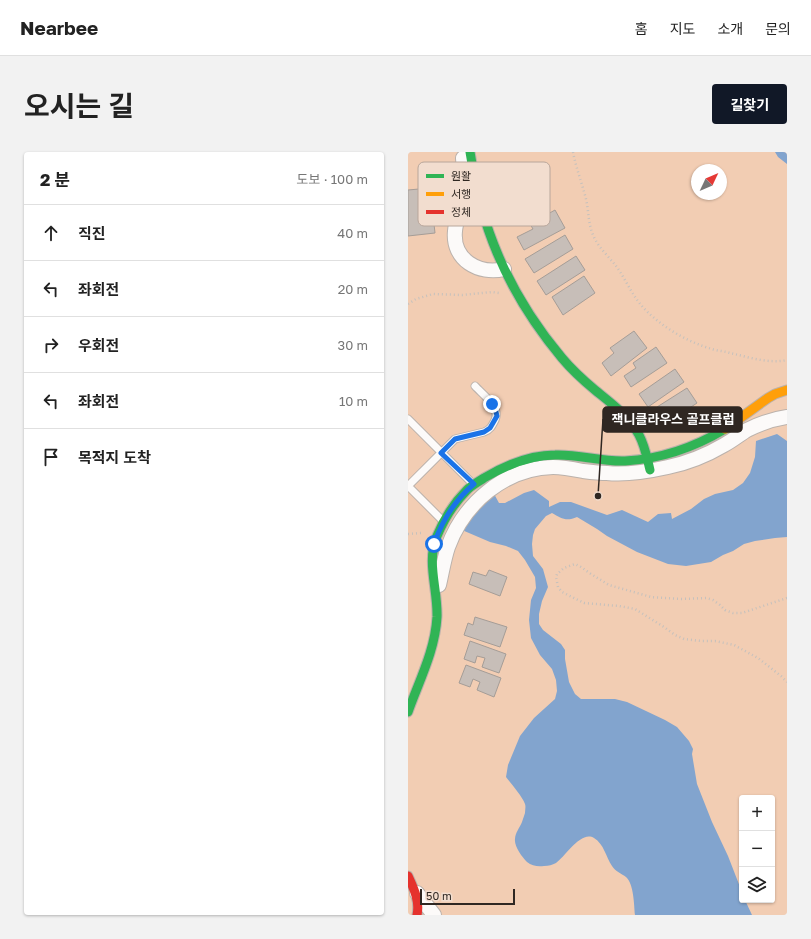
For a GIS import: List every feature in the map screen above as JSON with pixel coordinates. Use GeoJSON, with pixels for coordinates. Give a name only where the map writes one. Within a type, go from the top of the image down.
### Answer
{"type":"FeatureCollection","features":[{"type":"Feature","properties":{"kind":"street"},"geometry":{"type":"LineString","coordinates":[[462,152],[463,162]]}},
{"type":"Feature","properties":{"kind":"street"},"geometry":{"type":"LineString","coordinates":[[470,152],[472,162]]}},
{"type":"Feature","properties":{"kind":"street"},"geometry":{"type":"LineString","coordinates":[[456,226],[456,247],[464,259],[475,267],[481,269],[492,270],[504,268]]}},
{"type":"Feature","properties":{"kind":"street"},"geometry":{"type":"LineString","coordinates":[[488,226],[504,268],[518,296],[544,336],[562,358],[586,382],[624,414],[636,429],[643,442],[649,464]]}},
{"type":"Feature","properties":{"kind":"street"},"geometry":{"type":"LineString","coordinates":[[408,712],[411,700],[428,661],[433,642],[436,622],[432,555],[434,544],[444,521],[465,492],[496,485],[513,477],[537,469],[554,467],[609,474],[649,464],[696,445],[717,434],[761,402],[787,390]]}},
{"type":"Feature","properties":{"kind":"street"},"geometry":{"type":"LineString","coordinates":[[649,464],[669,467],[700,457],[724,445],[747,430],[764,423],[787,417]]}},
{"type":"Feature","properties":{"kind":"street"},"geometry":{"type":"LineString","coordinates":[[436,603],[448,546],[462,518],[473,504],[478,490]]}},
{"type":"Feature","properties":{"kind":"street"},"geometry":{"type":"LineString","coordinates":[[444,521],[455,532]]}},
{"type":"Feature","properties":{"kind":"street"},"geometry":{"type":"LineString","coordinates":[[411,882],[418,905],[418,915]]}},
{"type":"Feature","properties":{"kind":"street"},"geometry":{"type":"LineString","coordinates":[[411,882],[434,915]]}},
{"type":"Feature","properties":{"kind":"lane"},"geometry":{"type":"LineString","coordinates":[[444,521],[408,486],[455,439],[484,432],[493,424],[497,416],[495,408],[475,386]]}},
{"type":"Feature","properties":{"kind":"lane"},"geometry":{"type":"LineString","coordinates":[[408,418],[478,490]]}},
{"type":"Feature","properties":{"kind":"path"},"geometry":{"type":"LineString","coordinates":[[573,152],[594,237],[607,256],[617,267],[641,305],[659,322],[693,342],[712,349],[768,360],[780,362],[787,360]]}},
{"type":"Feature","properties":{"kind":"path"},"geometry":{"type":"LineString","coordinates":[[408,304],[416,299],[433,294],[462,295],[492,292],[518,296]]}},
{"type":"Feature","properties":{"kind":"path"},"geometry":{"type":"LineString","coordinates":[[787,598],[742,613],[733,613],[725,610],[713,600],[707,598],[690,599],[651,597],[609,585],[575,564],[564,568],[557,574],[556,577],[558,587],[562,592],[584,603],[634,609],[664,627],[675,636],[684,639],[715,641],[734,645],[758,658],[787,682]]}},
{"type":"Feature","properties":{"kind":"shaded area"},"geometry":{"type":"Polygon","coordinates":[[[408,152],[787,152],[787,915],[408,915],[408,152]]]}},
{"type":"Feature","properties":{"kind":"water"},"geometry":{"type":"Polygon","coordinates":[[[775,152],[787,152],[787,164],[778,157],[775,152]]]}},
{"type":"Feature","properties":{"kind":"water"},"geometry":{"type":"Polygon","coordinates":[[[777,434],[787,441],[787,537],[744,544],[711,562],[686,566],[668,564],[637,552],[607,536],[577,517],[567,519],[561,518],[552,513],[546,516],[535,529],[533,535],[533,556],[543,569],[548,587],[542,601],[539,614],[539,624],[543,630],[561,644],[565,650],[569,682],[575,694],[581,699],[615,699],[627,702],[677,727],[689,741],[693,749],[692,754],[697,784],[739,884],[739,903],[746,903],[752,915],[635,915],[633,895],[629,880],[613,868],[603,847],[594,838],[584,838],[574,845],[560,860],[547,866],[537,866],[527,862],[517,848],[515,837],[525,813],[525,804],[506,777],[508,765],[520,736],[534,718],[555,699],[557,691],[556,680],[552,669],[540,655],[531,638],[529,620],[531,600],[536,588],[535,577],[525,560],[518,551],[490,542],[462,530],[493,492],[499,503],[505,503],[524,493],[534,490],[549,501],[549,507],[560,502],[571,502],[607,515],[622,510],[648,522],[658,514],[671,513],[672,519],[691,509],[704,499],[715,494],[733,490],[743,483],[750,473],[755,457],[756,441],[777,434]]]}},
{"type":"Feature","properties":{"kind":"building"},"geometry":{"type":"Polygon","coordinates":[[[418,189],[418,226],[434,226],[435,233],[408,236],[408,190],[418,189]]]}},
{"type":"Feature","properties":{"kind":"building"},"geometry":{"type":"Polygon","coordinates":[[[555,210],[565,228],[524,250],[517,237],[533,229],[531,226],[550,226],[550,213],[555,210]]]}},
{"type":"Feature","properties":{"kind":"building"},"geometry":{"type":"Polygon","coordinates":[[[565,235],[573,249],[534,273],[525,259],[565,235]]]}},
{"type":"Feature","properties":{"kind":"building"},"geometry":{"type":"Polygon","coordinates":[[[576,256],[585,270],[546,295],[537,281],[576,256]]]}},
{"type":"Feature","properties":{"kind":"building"},"geometry":{"type":"Polygon","coordinates":[[[584,276],[595,293],[563,315],[552,297],[584,276]]]}},
{"type":"Feature","properties":{"kind":"building"},"geometry":{"type":"Polygon","coordinates":[[[634,331],[647,348],[611,376],[602,363],[614,353],[610,348],[634,331]]]}},
{"type":"Feature","properties":{"kind":"building"},"geometry":{"type":"Polygon","coordinates":[[[656,347],[667,363],[631,387],[624,376],[636,368],[633,363],[656,347]]]}},
{"type":"Feature","properties":{"kind":"building"},"geometry":{"type":"Polygon","coordinates":[[[675,369],[684,382],[648,407],[639,394],[675,369]]]}},
{"type":"Feature","properties":{"kind":"building"},"geometry":{"type":"Polygon","coordinates":[[[687,388],[697,403],[667,423],[657,407],[687,388]]]}},
{"type":"Feature","properties":{"kind":"building"},"geometry":{"type":"Polygon","coordinates":[[[489,570],[507,577],[500,596],[469,584],[473,572],[486,576],[489,570]]]}},
{"type":"Feature","properties":{"kind":"building"},"geometry":{"type":"Polygon","coordinates":[[[475,617],[507,627],[500,647],[464,635],[468,623],[473,625],[475,617]]]}},
{"type":"Feature","properties":{"kind":"building"},"geometry":{"type":"Polygon","coordinates":[[[470,641],[506,654],[499,673],[482,667],[485,658],[477,656],[475,663],[464,659],[470,641]]]}},
{"type":"Feature","properties":{"kind":"building"},"geometry":{"type":"Polygon","coordinates":[[[466,665],[501,678],[494,697],[477,690],[480,682],[473,679],[470,687],[459,683],[466,665]]]}},
{"type":"Feature","properties":{"kind":"traffic: fast"},"geometry":{"type":"LineString","coordinates":[[470,152],[472,162]]}},
{"type":"Feature","properties":{"kind":"traffic: fast"},"geometry":{"type":"LineString","coordinates":[[487,226],[503,267],[524,305],[536,323],[570,367],[619,410],[635,428],[643,443],[650,470]]}},
{"type":"Feature","properties":{"kind":"traffic: fast"},"geometry":{"type":"LineString","coordinates":[[408,712],[426,666],[436,630],[437,607],[432,566],[434,546],[446,517],[469,488],[501,469],[527,459],[545,455],[564,455],[616,461],[638,460],[664,455],[689,447],[725,429]]}},
{"type":"Feature","properties":{"kind":"traffic: slow"},"geometry":{"type":"LineString","coordinates":[[725,429],[768,398],[787,390]]}},
{"type":"Feature","properties":{"kind":"traffic: jam"},"geometry":{"type":"LineString","coordinates":[[408,876],[417,900],[417,915]]}},
{"type":"Feature","properties":{"kind":"place","name":"잭니클라우스 골프클럽"},"geometry":{"type":"Point","coordinates":[598,496]}},
{"type":"Feature","properties":{"kind":"route"},"geometry":{"type":"LineString","coordinates":[[434,544],[438,532],[452,508],[465,492],[474,484],[441,453],[455,439],[488,430],[497,416],[495,408],[492,404]]}}]}
